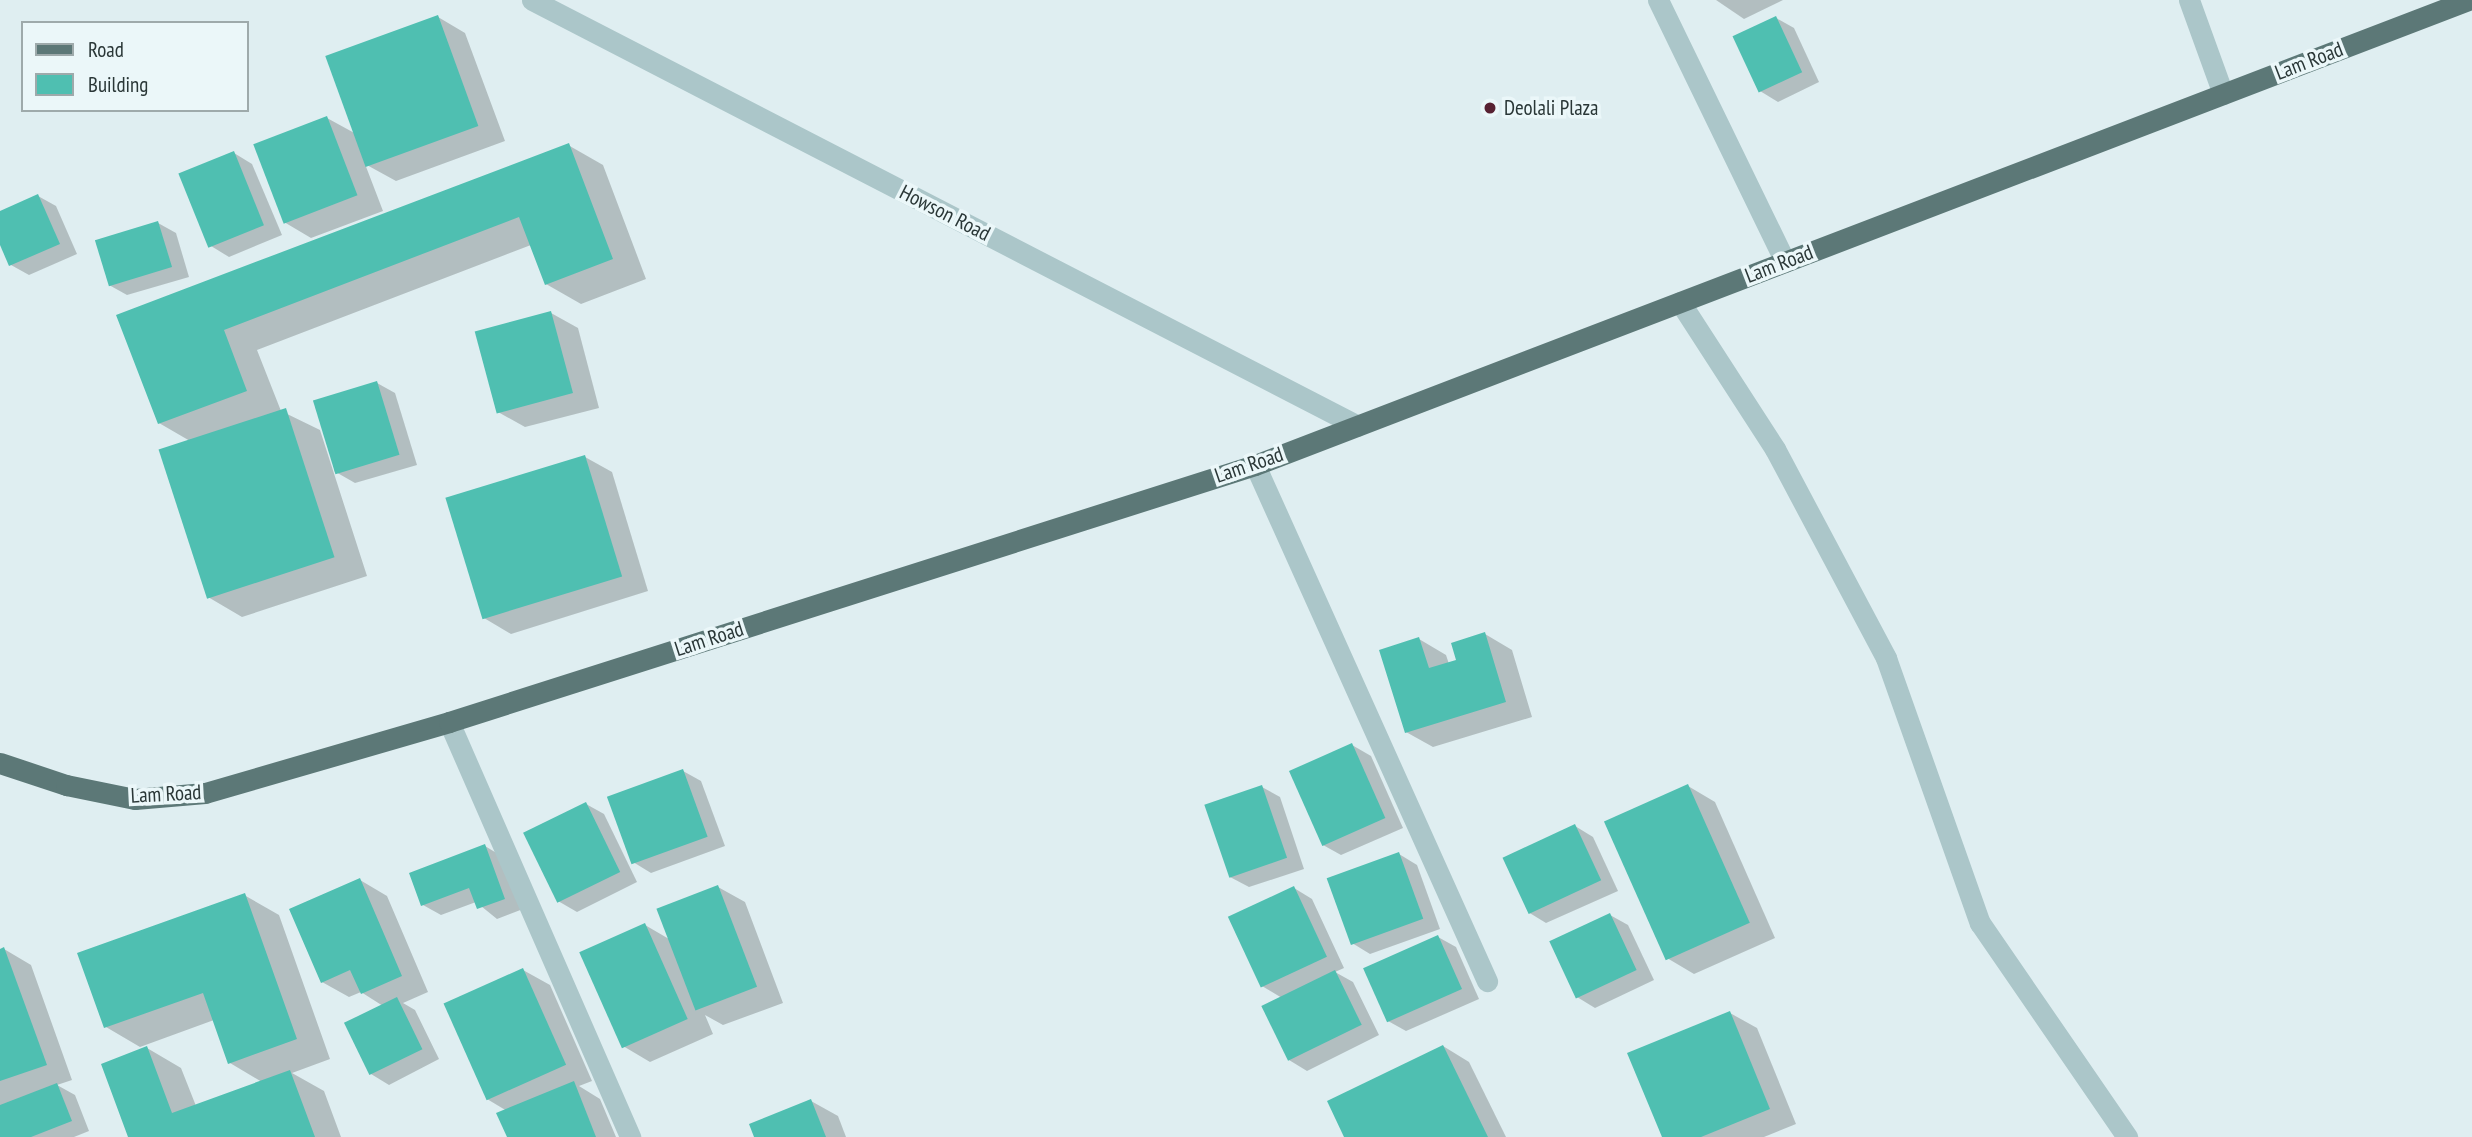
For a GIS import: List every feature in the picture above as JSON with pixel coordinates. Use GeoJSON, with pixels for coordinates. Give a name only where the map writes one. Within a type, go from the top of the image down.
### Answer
{"type":"FeatureCollection","features":[{"type":"Feature","properties":{"kind":"main road","name":"Lam Road"},"geometry":{"type":"LineString","coordinates":[[0,763],[66,785],[135,799],[205,793],[449,722],[1255,465],[2468,0]]}},
{"type":"Feature","properties":{"kind":"street","name":"Howson Road"},"geometry":{"type":"LineString","coordinates":[[532,0],[1358,426]]}},
{"type":"Feature","properties":{"kind":"street"},"geometry":{"type":"LineString","coordinates":[[1658,0],[1785,262]]}},
{"type":"Feature","properties":{"kind":"street"},"geometry":{"type":"LineString","coordinates":[[2189,0],[2223,94]]}},
{"type":"Feature","properties":{"kind":"street"},"geometry":{"type":"LineString","coordinates":[[1680,302],[1775,449],[1886,658],[1980,923],[2127,1137]]}},
{"type":"Feature","properties":{"kind":"street"},"geometry":{"type":"LineString","coordinates":[[1255,465],[1487,981]]}},
{"type":"Feature","properties":{"kind":"street"},"geometry":{"type":"LineString","coordinates":[[449,722],[630,1137]]}},
{"type":"Feature","properties":{"kind":"building"},"geometry":{"type":"Polygon","coordinates":[[[438,15],[478,126],[366,167],[325,56],[438,15]]]}},
{"type":"Feature","properties":{"kind":"building"},"geometry":{"type":"Polygon","coordinates":[[[1776,16],[1802,72],[1759,92],[1732,36],[1776,16]]]}},
{"type":"Feature","properties":{"kind":"building"},"geometry":{"type":"Polygon","coordinates":[[[327,116],[357,195],[284,224],[253,144],[327,116]]]}},
{"type":"Feature","properties":{"kind":"building"},"geometry":{"type":"Polygon","coordinates":[[[569,143],[613,259],[545,285],[519,217],[224,330],[247,391],[158,424],[116,315],[569,143]]]}},
{"type":"Feature","properties":{"kind":"building"},"geometry":{"type":"Polygon","coordinates":[[[234,151],[264,225],[208,248],[178,173],[234,151]]]}},
{"type":"Feature","properties":{"kind":"building"},"geometry":{"type":"Polygon","coordinates":[[[38,194],[60,244],[9,266],[0,245],[0,211],[38,194]]]}},
{"type":"Feature","properties":{"kind":"building"},"geometry":{"type":"Polygon","coordinates":[[[158,221],[172,267],[109,286],[95,240],[158,221]]]}},
{"type":"Feature","properties":{"kind":"building"},"geometry":{"type":"Polygon","coordinates":[[[551,311],[573,393],[497,414],[475,331],[551,311]]]}},
{"type":"Feature","properties":{"kind":"building"},"geometry":{"type":"Polygon","coordinates":[[[377,381],[400,455],[335,474],[313,401],[377,381]]]}},
{"type":"Feature","properties":{"kind":"building"},"geometry":{"type":"Polygon","coordinates":[[[286,408],[335,557],[207,599],[159,449],[286,408]]]}},
{"type":"Feature","properties":{"kind":"building"},"geometry":{"type":"Polygon","coordinates":[[[585,455],[622,576],[483,619],[445,498],[585,455]]]}},
{"type":"Feature","properties":{"kind":"building"},"geometry":{"type":"Polygon","coordinates":[[[1485,632],[1506,702],[1405,733],[1379,650],[1419,637],[1429,668],[1456,660],[1451,643],[1485,632]]]}},
{"type":"Feature","properties":{"kind":"building"},"geometry":{"type":"Polygon","coordinates":[[[1352,743],[1385,818],[1322,846],[1289,771],[1352,743]]]}},
{"type":"Feature","properties":{"kind":"building"},"geometry":{"type":"Polygon","coordinates":[[[683,769],[708,837],[632,864],[607,797],[683,769]]]}},
{"type":"Feature","properties":{"kind":"building"},"geometry":{"type":"Polygon","coordinates":[[[1688,784],[1750,923],[1666,960],[1604,821],[1688,784]]]}},
{"type":"Feature","properties":{"kind":"building"},"geometry":{"type":"Polygon","coordinates":[[[1262,785],[1287,858],[1229,878],[1204,805],[1262,785]]]}},
{"type":"Feature","properties":{"kind":"building"},"geometry":{"type":"Polygon","coordinates":[[[586,802],[620,872],[557,903],[523,833],[586,802]]]}},
{"type":"Feature","properties":{"kind":"building"},"geometry":{"type":"Polygon","coordinates":[[[1575,824],[1601,880],[1529,914],[1502,858],[1575,824]]]}},
{"type":"Feature","properties":{"kind":"building"},"geometry":{"type":"Polygon","coordinates":[[[485,844],[505,899],[477,909],[469,888],[421,906],[409,873],[485,844]]]}},
{"type":"Feature","properties":{"kind":"building"},"geometry":{"type":"Polygon","coordinates":[[[1399,852],[1423,919],[1351,945],[1327,878],[1399,852]]]}},
{"type":"Feature","properties":{"kind":"building"},"geometry":{"type":"Polygon","coordinates":[[[360,878],[402,976],[361,994],[350,970],[321,983],[289,909],[360,878]]]}},
{"type":"Feature","properties":{"kind":"building"},"geometry":{"type":"Polygon","coordinates":[[[718,885],[757,987],[695,1010],[656,909],[718,885]]]}},
{"type":"Feature","properties":{"kind":"building"},"geometry":{"type":"Polygon","coordinates":[[[1294,886],[1327,957],[1261,988],[1228,917],[1294,886]]]}},
{"type":"Feature","properties":{"kind":"building"},"geometry":{"type":"Polygon","coordinates":[[[245,893],[297,1039],[228,1064],[203,993],[104,1028],[77,953],[245,893]]]}},
{"type":"Feature","properties":{"kind":"building"},"geometry":{"type":"Polygon","coordinates":[[[1610,913],[1637,970],[1576,998],[1549,941],[1610,913]]]}},
{"type":"Feature","properties":{"kind":"building"},"geometry":{"type":"Polygon","coordinates":[[[645,923],[688,1019],[622,1048],[579,952],[645,923]]]}},
{"type":"Feature","properties":{"kind":"building"},"geometry":{"type":"Polygon","coordinates":[[[1438,935],[1462,989],[1387,1022],[1363,968],[1438,935]]]}},
{"type":"Feature","properties":{"kind":"building"},"geometry":{"type":"Polygon","coordinates":[[[4,947],[47,1065],[0,1081],[0,949],[4,947]]]}},
{"type":"Feature","properties":{"kind":"building"},"geometry":{"type":"Polygon","coordinates":[[[523,968],[566,1065],[487,1100],[444,1003],[523,968]]]}},
{"type":"Feature","properties":{"kind":"building"},"geometry":{"type":"Polygon","coordinates":[[[1335,970],[1362,1025],[1288,1061],[1261,1006],[1335,970]]]}},
{"type":"Feature","properties":{"kind":"building"},"geometry":{"type":"Polygon","coordinates":[[[397,997],[422,1049],[369,1075],[344,1023],[397,997]]]}},
{"type":"Feature","properties":{"kind":"building"},"geometry":{"type":"Polygon","coordinates":[[[1730,1011],[1770,1109],[1701,1137],[1662,1137],[1627,1053],[1730,1011]]]}},
{"type":"Feature","properties":{"kind":"building"},"geometry":{"type":"Polygon","coordinates":[[[1443,1045],[1488,1137],[1344,1137],[1327,1101],[1443,1045]]]}},
{"type":"Feature","properties":{"kind":"building"},"geometry":{"type":"Polygon","coordinates":[[[147,1046],[172,1113],[290,1070],[315,1137],[128,1137],[101,1064],[147,1046]]]}},
{"type":"Feature","properties":{"kind":"building"},"geometry":{"type":"Polygon","coordinates":[[[574,1081],[596,1137],[507,1137],[496,1113],[574,1081]]]}},
{"type":"Feature","properties":{"kind":"building"},"geometry":{"type":"Polygon","coordinates":[[[57,1083],[72,1121],[31,1137],[0,1137],[0,1105],[57,1083]]]}},
{"type":"Feature","properties":{"kind":"building"},"geometry":{"type":"Polygon","coordinates":[[[811,1099],[826,1137],[754,1137],[749,1124],[811,1099]]]}},
{"type":"Feature","properties":{"kind":"place","name":"Deolali Plaza"},"geometry":{"type":"Point","coordinates":[1490,108]}}]}
